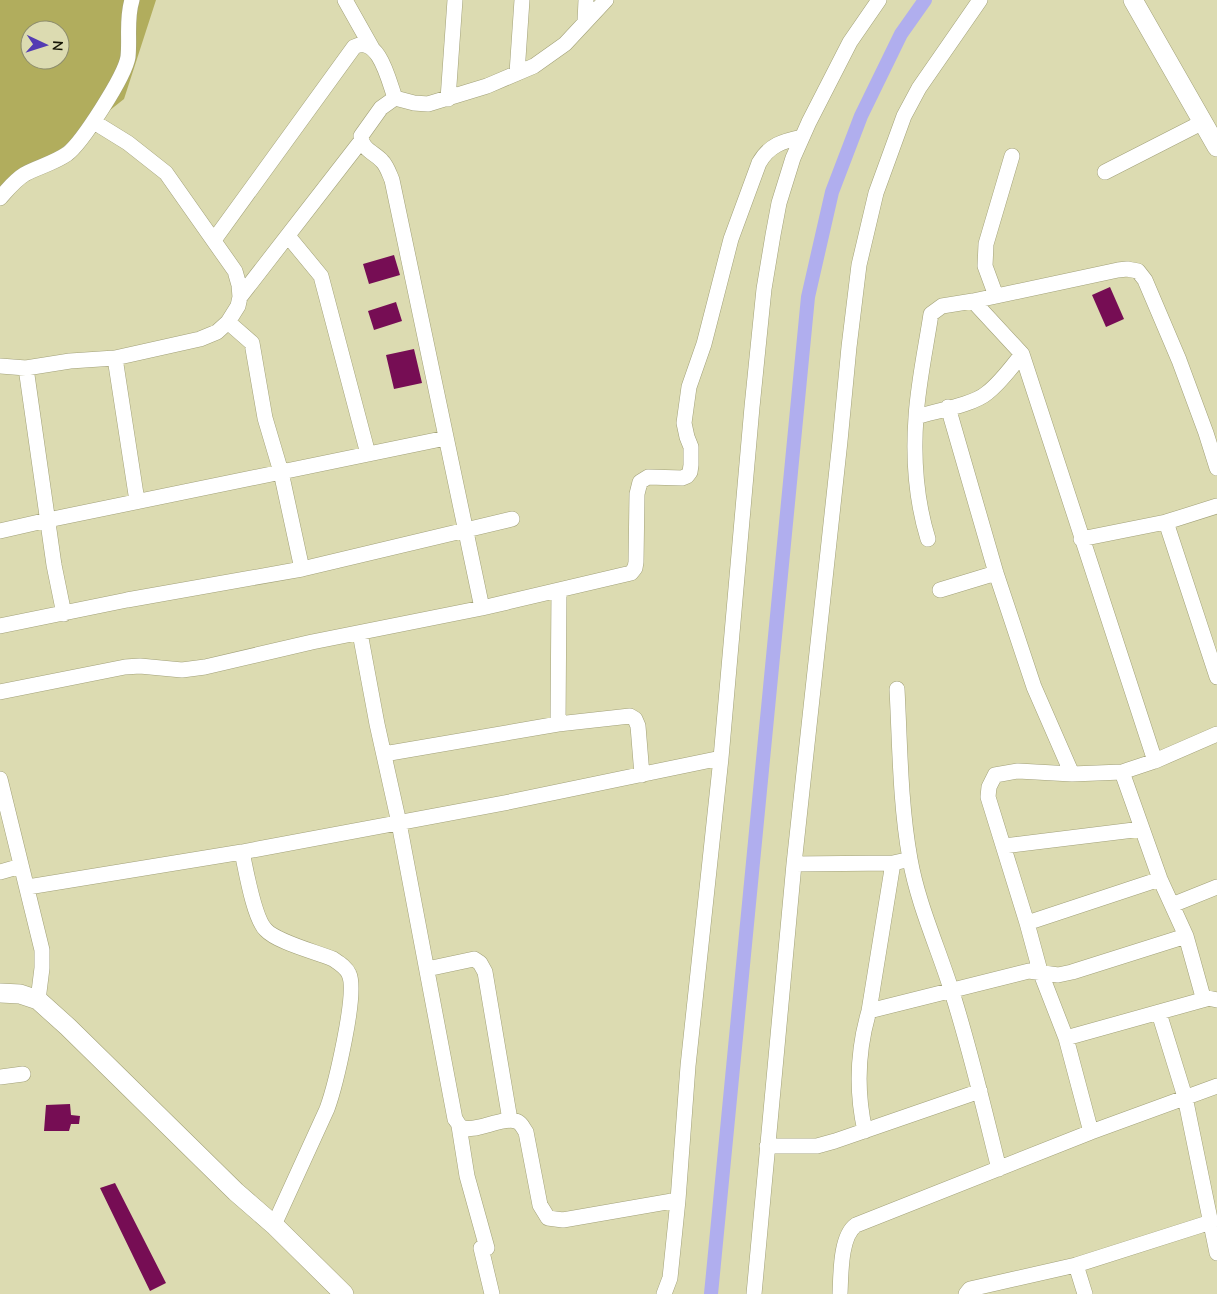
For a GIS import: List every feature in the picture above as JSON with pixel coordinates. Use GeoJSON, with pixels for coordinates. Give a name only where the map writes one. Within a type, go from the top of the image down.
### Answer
{"type":"FeatureCollection","features":[{"type":"Feature","properties":{"kind":"main road"},"geometry":{"type":"LineString","coordinates":[[1133,0],[1217,147]]}},
{"type":"Feature","properties":{"kind":"main road"},"geometry":{"type":"LineString","coordinates":[[0,993],[20,994],[38,1000],[344,1294]]}},
{"type":"Feature","properties":{"kind":"street"},"geometry":{"type":"LineString","coordinates":[[0,198],[21,177],[66,154],[80,141],[94,122],[123,71],[128,58],[129,10],[132,0]]}},
{"type":"Feature","properties":{"kind":"street"},"geometry":{"type":"LineString","coordinates":[[345,0],[372,48],[381,60],[394,98]]}},
{"type":"Feature","properties":{"kind":"street"},"geometry":{"type":"LineString","coordinates":[[448,99],[455,0]]}},
{"type":"Feature","properties":{"kind":"street"},"geometry":{"type":"LineString","coordinates":[[516,73],[522,0]]}},
{"type":"Feature","properties":{"kind":"street"},"geometry":{"type":"LineString","coordinates":[[585,22],[586,0]]}},
{"type":"Feature","properties":{"kind":"street"},"geometry":{"type":"LineString","coordinates":[[394,98],[421,104],[448,99],[534,66],[550,56],[576,34],[606,0]]}},
{"type":"Feature","properties":{"kind":"street"},"geometry":{"type":"LineString","coordinates":[[664,1294],[670,1278],[678,1200],[688,1066],[721,758],[764,289],[779,203],[793,158],[850,42],[879,0]]}},
{"type":"Feature","properties":{"kind":"street"},"geometry":{"type":"LineString","coordinates":[[754,1294],[794,864],[859,265],[876,192],[904,116],[919,88],[980,0]]}},
{"type":"Feature","properties":{"kind":"street"},"geometry":{"type":"LineString","coordinates":[[214,240],[349,52],[360,44],[366,44],[372,48]]}},
{"type":"Feature","properties":{"kind":"street"},"geometry":{"type":"LineString","coordinates":[[240,297],[361,141],[364,130],[382,108],[394,98]]}},
{"type":"Feature","properties":{"kind":"street"},"geometry":{"type":"LineString","coordinates":[[0,366],[26,368],[70,361],[115,358],[200,339],[216,332],[228,322],[238,306],[240,297],[239,284],[235,271],[166,173],[128,143],[94,122]]}},
{"type":"Feature","properties":{"kind":"street"},"geometry":{"type":"LineString","coordinates":[[1105,172],[1203,122]]}},
{"type":"Feature","properties":{"kind":"street"},"geometry":{"type":"LineString","coordinates":[[0,692],[125,667],[140,666],[182,670],[205,667],[482,608],[631,573],[635,568],[636,562],[637,494],[640,482],[648,477],[682,478],[690,472],[691,447],[684,423],[689,387],[704,344],[731,239],[759,163],[764,154],[772,147],[782,141],[802,137]]}},
{"type":"Feature","properties":{"kind":"street"},"geometry":{"type":"LineString","coordinates":[[361,141],[364,146],[383,161],[392,180],[482,608]]}},
{"type":"Feature","properties":{"kind":"street"},"geometry":{"type":"LineString","coordinates":[[996,296],[985,266],[986,244],[1012,156]]}},
{"type":"Feature","properties":{"kind":"street"},"geometry":{"type":"LineString","coordinates":[[288,236],[321,276],[368,454]]}},
{"type":"Feature","properties":{"kind":"street"},"geometry":{"type":"LineString","coordinates":[[928,539],[922,519],[918,494],[916,417],[931,314],[942,306],[1118,270],[1138,271],[1145,280],[1179,360],[1217,468]]}},
{"type":"Feature","properties":{"kind":"street"},"geometry":{"type":"LineString","coordinates":[[973,301],[1022,354],[1155,761]]}},
{"type":"Feature","properties":{"kind":"street"},"geometry":{"type":"LineString","coordinates":[[228,322],[252,343],[265,418],[281,472],[302,569]]}},
{"type":"Feature","properties":{"kind":"street"},"geometry":{"type":"LineString","coordinates":[[916,417],[975,400],[987,394],[1022,354]]}},
{"type":"Feature","properties":{"kind":"street"},"geometry":{"type":"LineString","coordinates":[[115,358],[137,501]]}},
{"type":"Feature","properties":{"kind":"street"},"geometry":{"type":"LineString","coordinates":[[26,368],[54,565],[64,614]]}},
{"type":"Feature","properties":{"kind":"street"},"geometry":{"type":"LineString","coordinates":[[948,408],[996,573],[1034,687],[1072,774]]}},
{"type":"Feature","properties":{"kind":"street"},"geometry":{"type":"LineString","coordinates":[[0,531],[446,438]]}},
{"type":"Feature","properties":{"kind":"street"},"geometry":{"type":"LineString","coordinates":[[1081,539],[1166,522],[1217,506]]}},
{"type":"Feature","properties":{"kind":"street"},"geometry":{"type":"LineString","coordinates":[[0,626],[127,600],[302,569],[512,518]]}},
{"type":"Feature","properties":{"kind":"street"},"geometry":{"type":"LineString","coordinates":[[1166,522],[1217,677]]}},
{"type":"Feature","properties":{"kind":"street"},"geometry":{"type":"LineString","coordinates":[[940,590],[996,573]]}},
{"type":"Feature","properties":{"kind":"street"},"geometry":{"type":"LineString","coordinates":[[558,724],[559,590]]}},
{"type":"Feature","properties":{"kind":"street"},"geometry":{"type":"LineString","coordinates":[[360,633],[399,823],[455,1119],[459,1126],[467,1176],[484,1248],[492,1294]]}},
{"type":"Feature","properties":{"kind":"street"},"geometry":{"type":"LineString","coordinates":[[897,689],[902,804],[910,860],[919,899],[952,989],[999,1169]]}},
{"type":"Feature","properties":{"kind":"street"},"geometry":{"type":"LineString","coordinates":[[384,754],[558,724],[630,716],[635,719],[638,726],[642,775]]}},
{"type":"Feature","properties":{"kind":"street"},"geometry":{"type":"LineString","coordinates":[[1092,1132],[1066,1038],[1040,971],[988,797],[989,787],[995,775],[1018,771],[1072,774],[1122,772],[1155,761],[1217,734]]}},
{"type":"Feature","properties":{"kind":"street"},"geometry":{"type":"LineString","coordinates":[[28,887],[242,852],[399,823],[721,758]]}},
{"type":"Feature","properties":{"kind":"street"},"geometry":{"type":"LineString","coordinates":[[1122,772],[1160,879],[1186,936],[1200,990],[1203,997],[1212,999]]}},
{"type":"Feature","properties":{"kind":"street"},"geometry":{"type":"LineString","coordinates":[[0,779],[3,809],[28,887],[42,950],[38,1000]]}},
{"type":"Feature","properties":{"kind":"street"},"geometry":{"type":"LineString","coordinates":[[1004,846],[1142,829]]}},
{"type":"Feature","properties":{"kind":"street"},"geometry":{"type":"LineString","coordinates":[[242,852],[258,917],[264,929],[274,936],[333,959],[341,964],[349,973],[352,984],[334,1090],[327,1110],[274,1226]]}},
{"type":"Feature","properties":{"kind":"street"},"geometry":{"type":"LineString","coordinates":[[794,864],[893,863],[910,860]]}},
{"type":"Feature","properties":{"kind":"street"},"geometry":{"type":"LineString","coordinates":[[865,1131],[860,1106],[858,1072],[863,1030],[868,1012],[893,863]]}},
{"type":"Feature","properties":{"kind":"street"},"geometry":{"type":"LineString","coordinates":[[0,872],[21,866]]}},
{"type":"Feature","properties":{"kind":"street"},"geometry":{"type":"LineString","coordinates":[[1027,923],[1160,879]]}},
{"type":"Feature","properties":{"kind":"street"},"geometry":{"type":"LineString","coordinates":[[1172,905],[1217,887]]}},
{"type":"Feature","properties":{"kind":"street"},"geometry":{"type":"LineString","coordinates":[[868,1012],[952,989],[1029,971],[1058,974],[1072,972],[1186,936]]}},
{"type":"Feature","properties":{"kind":"street"},"geometry":{"type":"LineString","coordinates":[[427,969],[474,959],[480,963],[485,972],[510,1120]]}},
{"type":"Feature","properties":{"kind":"street"},"geometry":{"type":"LineString","coordinates":[[1066,1038],[1212,999]]}},
{"type":"Feature","properties":{"kind":"street"},"geometry":{"type":"LineString","coordinates":[[1159,1013],[1185,1097],[1216,1248]]}},
{"type":"Feature","properties":{"kind":"street"},"geometry":{"type":"LineString","coordinates":[[0,1077],[23,1074]]}},
{"type":"Feature","properties":{"kind":"street"},"geometry":{"type":"LineString","coordinates":[[840,1294],[845,1243],[851,1229],[856,1225],[1092,1132],[1217,1086]]}},
{"type":"Feature","properties":{"kind":"street"},"geometry":{"type":"LineString","coordinates":[[767,1146],[817,1146],[980,1092]]}},
{"type":"Feature","properties":{"kind":"street"},"geometry":{"type":"LineString","coordinates":[[459,1126],[471,1128],[510,1120],[517,1121],[526,1132],[540,1205],[548,1218],[563,1220],[678,1200]]}},
{"type":"Feature","properties":{"kind":"street"},"geometry":{"type":"LineString","coordinates":[[966,1294],[970,1289],[1076,1265],[1211,1222]]}},
{"type":"Feature","properties":{"kind":"street"},"geometry":{"type":"LineString","coordinates":[[1076,1265],[1085,1294]]}},
{"type":"Feature","properties":{"kind":"shaded area"},"geometry":{"type":"Polygon","coordinates":[[[0,0],[156,0],[124,99],[0,197],[0,0]]]}},
{"type":"Feature","properties":{"kind":"building"},"geometry":{"type":"Polygon","coordinates":[[[394,255],[400,275],[369,284],[363,264],[394,255]]]}},
{"type":"Feature","properties":{"kind":"building"},"geometry":{"type":"Polygon","coordinates":[[[1110,287],[1124,319],[1106,327],[1092,295],[1110,287]]]}},
{"type":"Feature","properties":{"kind":"building"},"geometry":{"type":"Polygon","coordinates":[[[396,302],[402,321],[374,330],[368,311],[396,302]]]}},
{"type":"Feature","properties":{"kind":"building"},"geometry":{"type":"Polygon","coordinates":[[[414,349],[422,383],[394,389],[386,355],[414,349]]]}},
{"type":"Feature","properties":{"kind":"building"},"geometry":{"type":"Polygon","coordinates":[[[70,1104],[71,1115],[80,1116],[79,1124],[71,1124],[69,1131],[44,1131],[46,1105],[70,1104]]]}},
{"type":"Feature","properties":{"kind":"building"},"geometry":{"type":"Polygon","coordinates":[[[115,1183],[166,1283],[150,1291],[100,1188],[115,1183]]]}},
{"type":"Feature","properties":{"kind":"waterway"},"geometry":{"type":"LineString","coordinates":[[711,1294],[808,297],[832,192],[861,116],[901,34],[925,0]]}}]}
